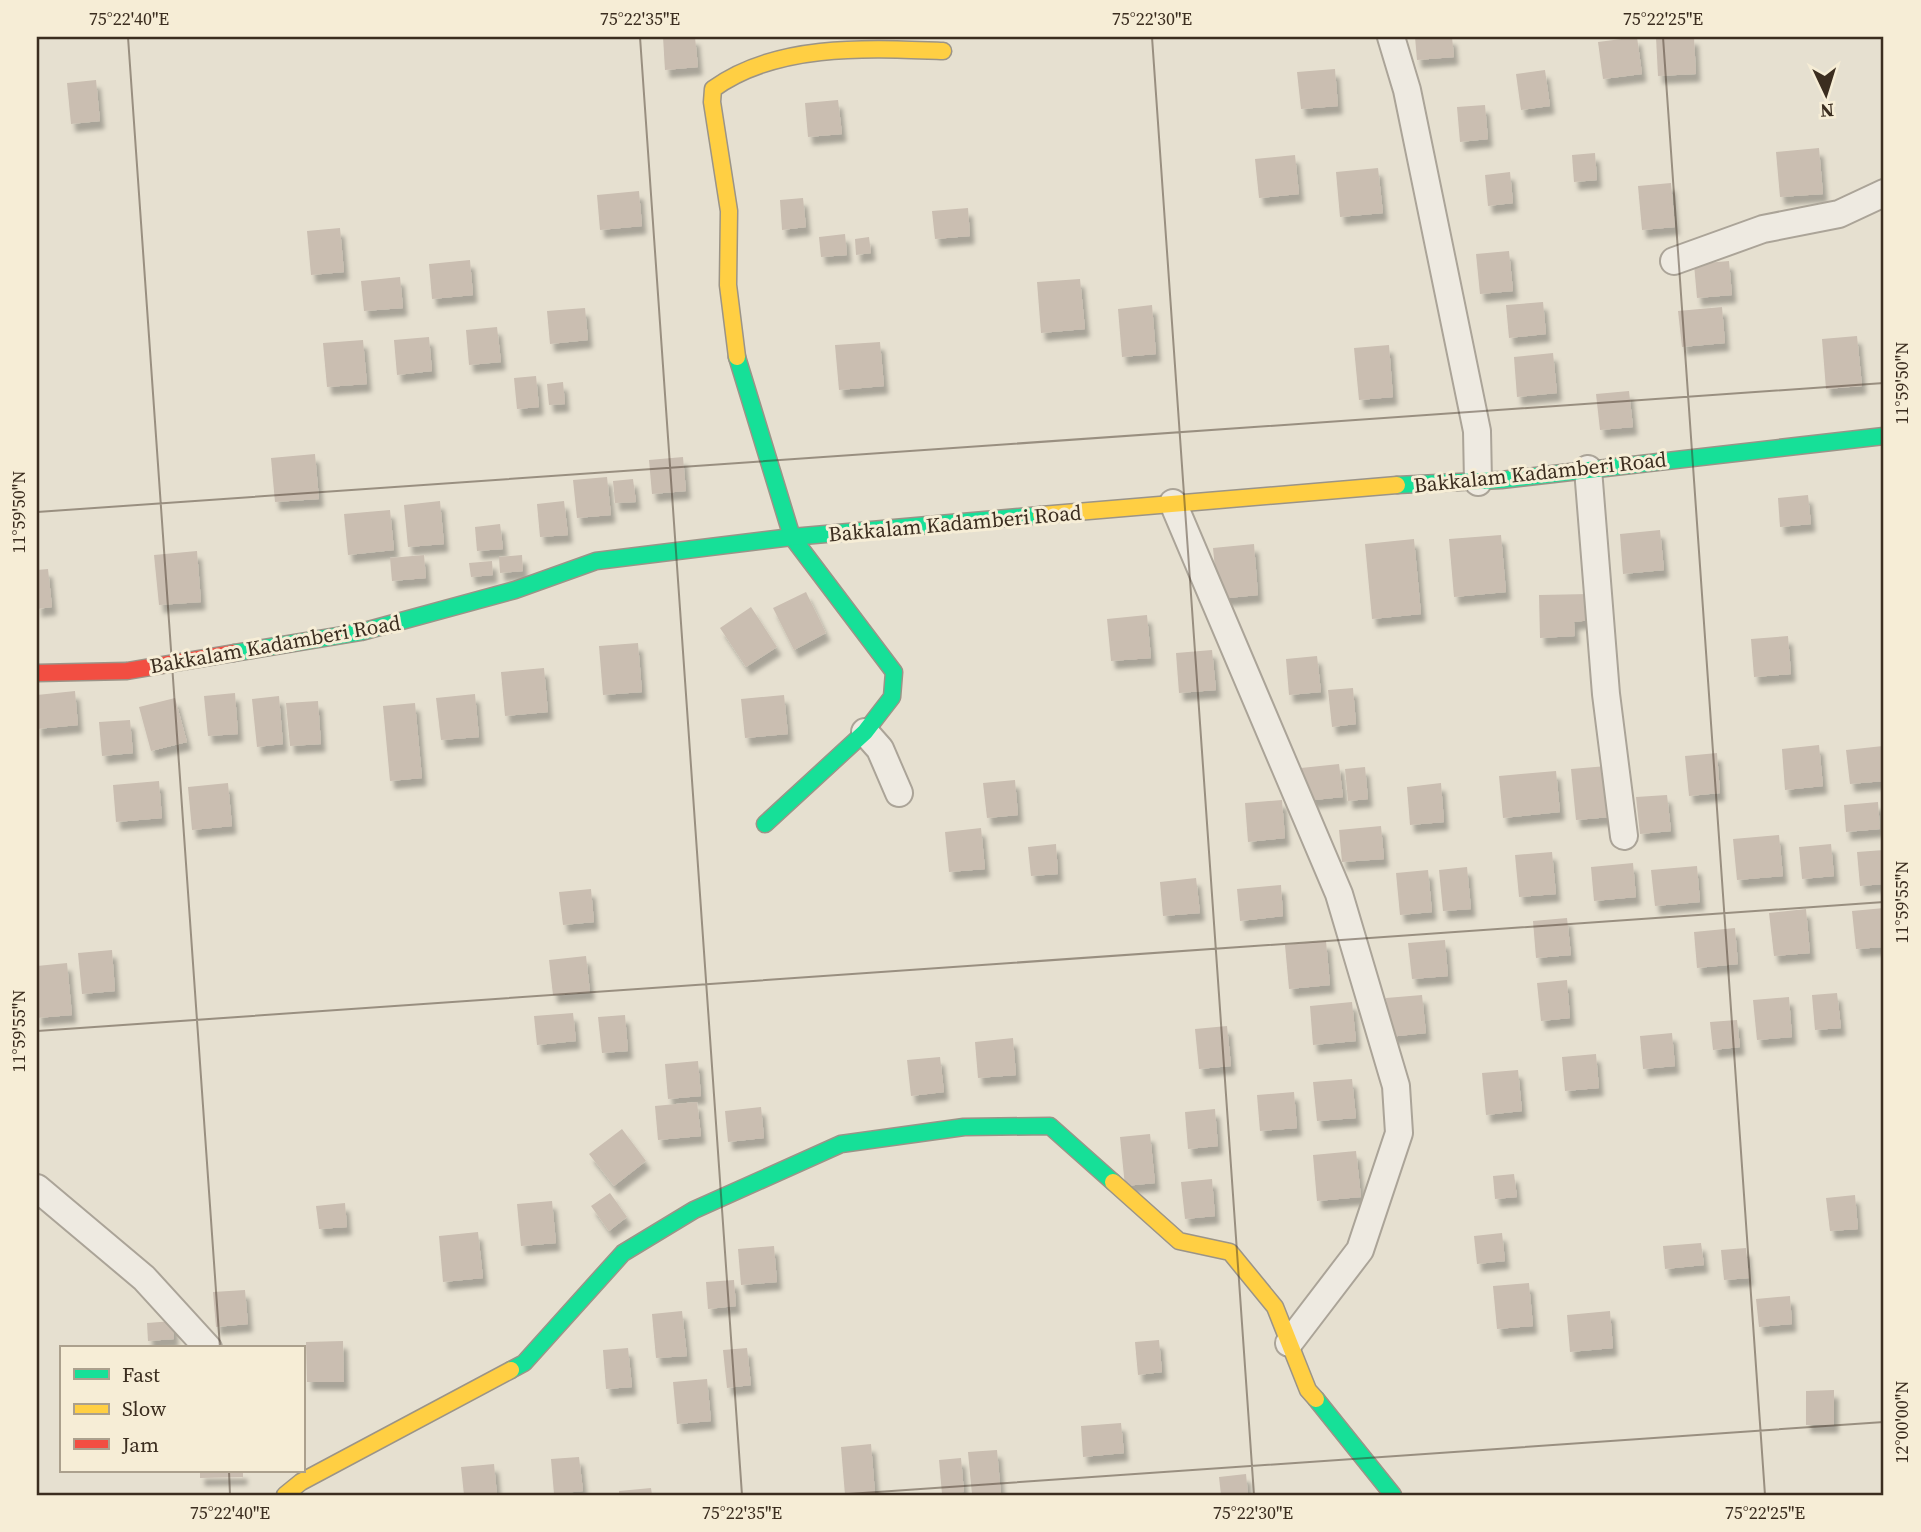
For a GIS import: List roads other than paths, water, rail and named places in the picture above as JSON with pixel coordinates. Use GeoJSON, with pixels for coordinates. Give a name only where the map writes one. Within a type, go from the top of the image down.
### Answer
{"type":"FeatureCollection","features":[{"type":"Feature","properties":{"kind":"street"},"geometry":{"type":"LineString","coordinates":[[1391,37],[1407,90],[1478,431],[1478,482]]}},
{"type":"Feature","properties":{"kind":"street"},"geometry":{"type":"LineString","coordinates":[[765,824],[865,732],[892,697],[894,672],[792,537],[774,486],[733,345],[728,285],[729,211],[712,102],[713,89],[737,74],[810,52],[891,48],[943,51]]}},
{"type":"Feature","properties":{"kind":"street"},"geometry":{"type":"LineString","coordinates":[[1674,261],[1763,229],[1839,214],[1884,193]]}},
{"type":"Feature","properties":{"kind":"street","name":"Bakkalam Kadamberi Road"},"geometry":{"type":"LineString","coordinates":[[37,673],[127,671],[361,632],[515,590],[596,561],[792,537],[902,530],[1173,503],[1478,482],[1884,436]]}},
{"type":"Feature","properties":{"kind":"street"},"geometry":{"type":"LineString","coordinates":[[1588,469],[1606,694],[1624,836]]}},
{"type":"Feature","properties":{"kind":"street"},"geometry":{"type":"LineString","coordinates":[[1173,503],[1339,894],[1396,1086],[1399,1133],[1360,1250],[1289,1343]]}},
{"type":"Feature","properties":{"kind":"street"},"geometry":{"type":"LineString","coordinates":[[865,732],[880,749],[899,793]]}},
{"type":"Feature","properties":{"kind":"street"},"geometry":{"type":"LineString","coordinates":[[297,1486],[524,1363],[623,1253],[694,1210],[841,1144],[964,1127],[1050,1126],[1179,1241],[1230,1252],[1275,1307],[1308,1390],[1393,1495]]}},
{"type":"Feature","properties":{"kind":"street"},"geometry":{"type":"LineString","coordinates":[[37,1188],[144,1278],[206,1346]]}}]}
